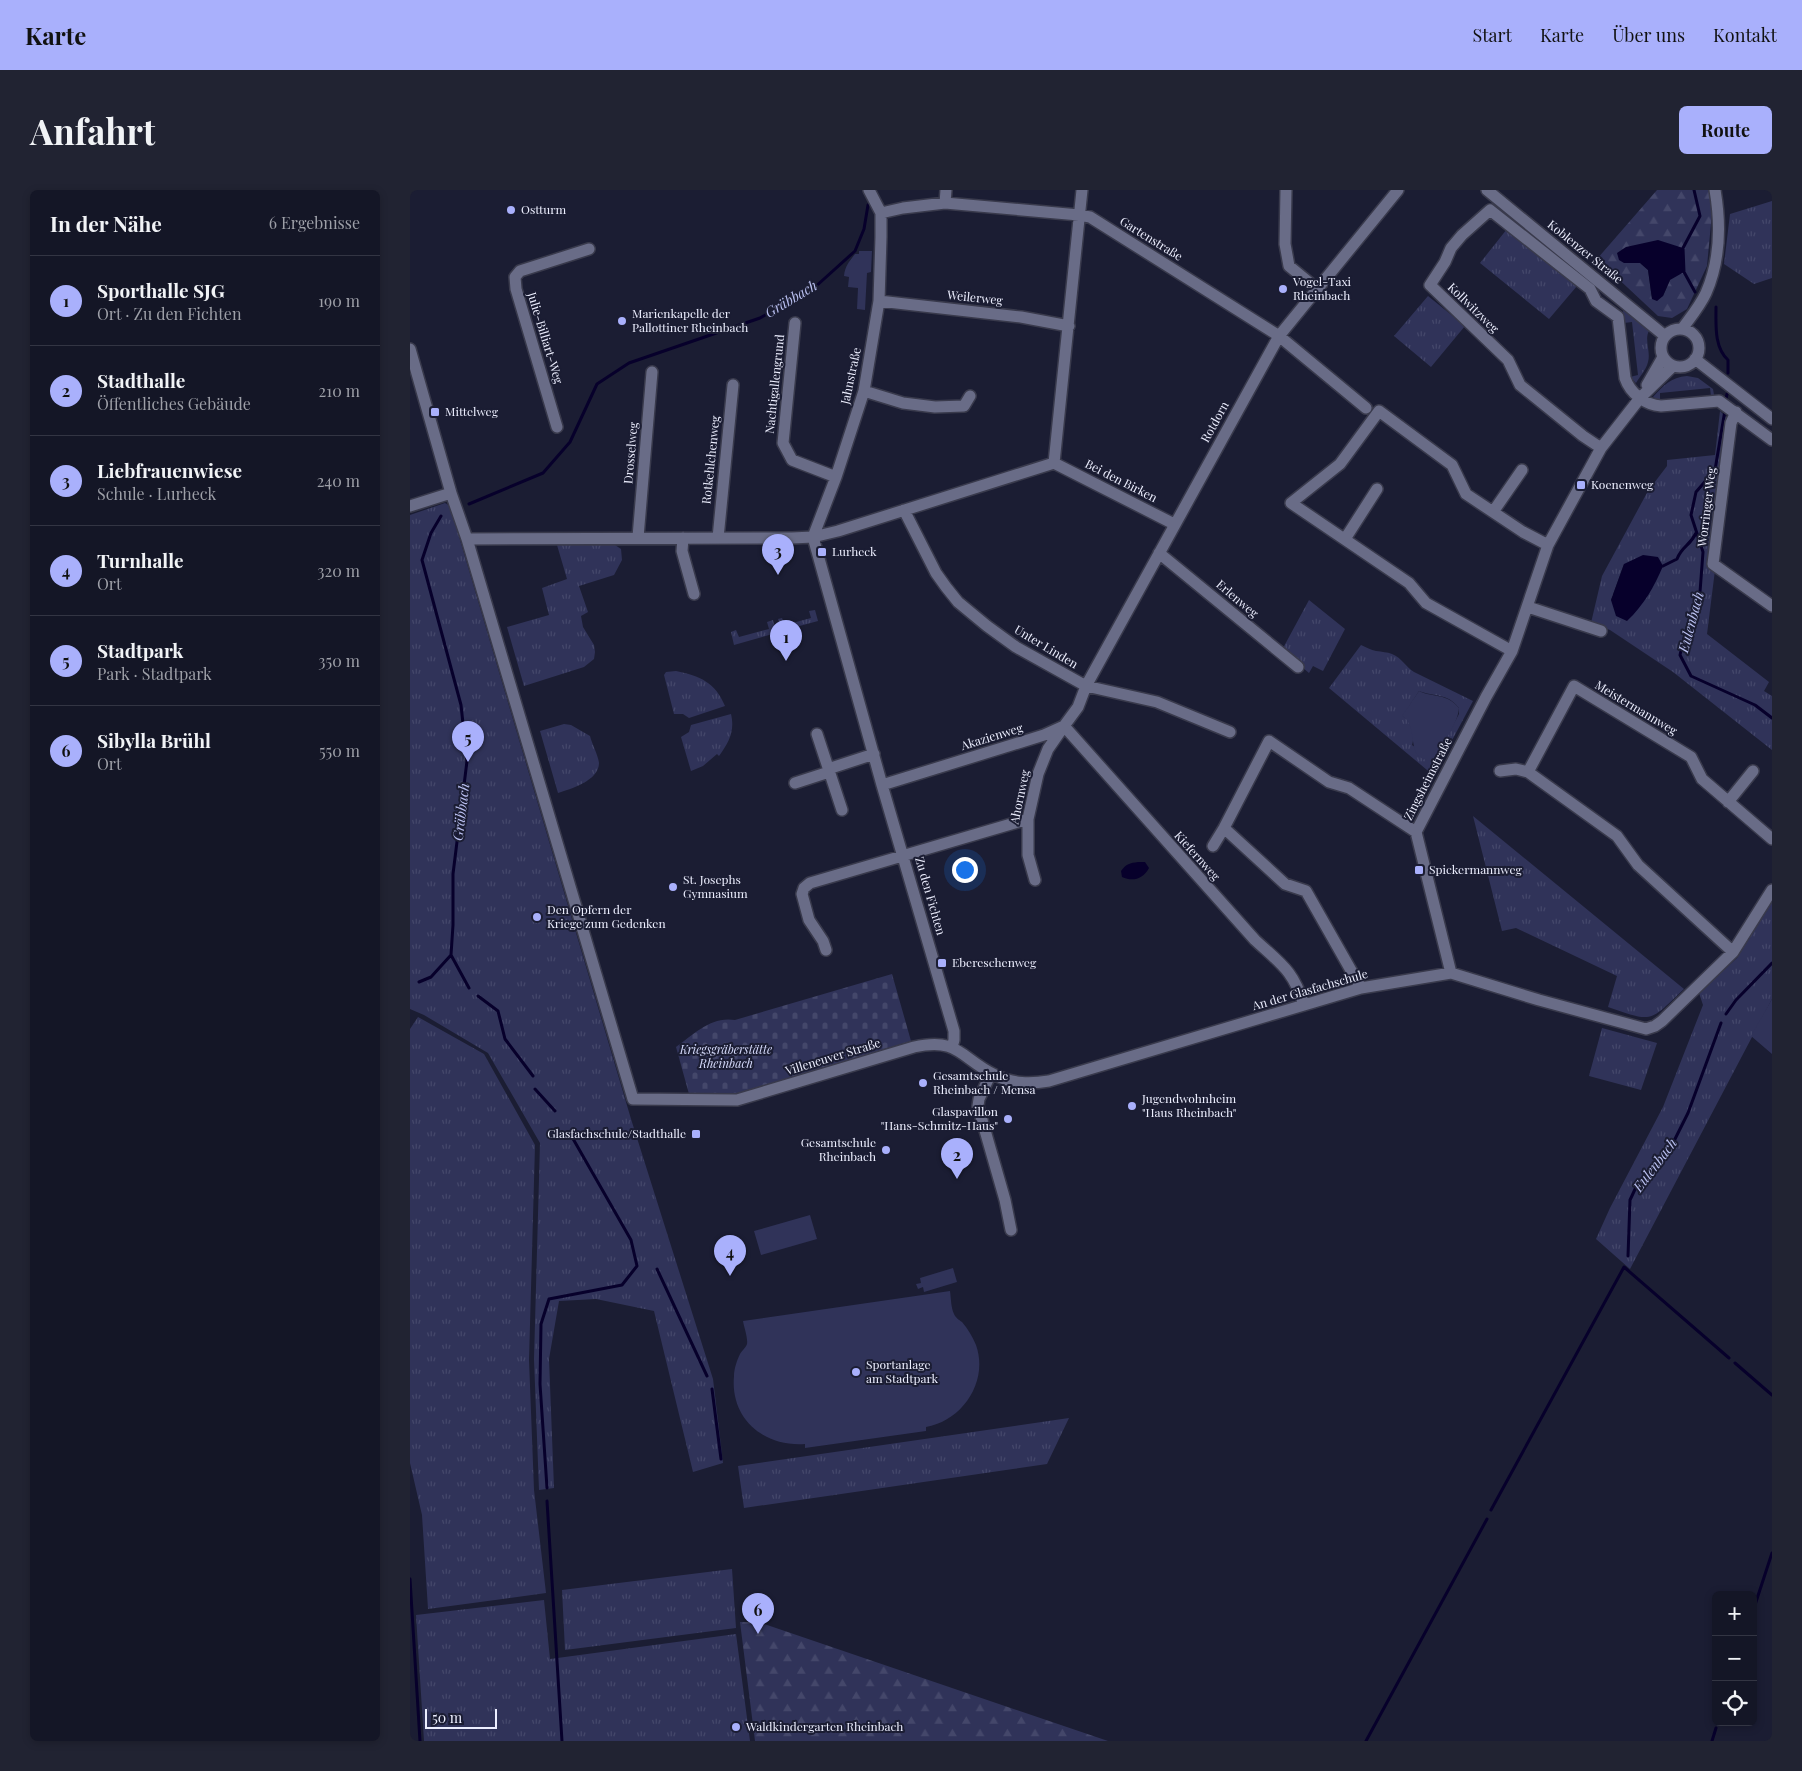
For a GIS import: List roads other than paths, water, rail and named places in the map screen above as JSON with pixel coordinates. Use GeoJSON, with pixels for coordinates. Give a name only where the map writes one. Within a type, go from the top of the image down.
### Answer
{"type":"FeatureCollection","features":[{"type":"Feature","properties":{"kind":"street"},"geometry":{"type":"LineString","coordinates":[[869,190],[881,213]]}},
{"type":"Feature","properties":{"kind":"street"},"geometry":{"type":"LineString","coordinates":[[945,203],[946,190]]}},
{"type":"Feature","properties":{"kind":"street"},"geometry":{"type":"LineString","coordinates":[[410,349],[451,493],[467,539],[792,538],[838,531],[1054,463],[1082,190]]}},
{"type":"Feature","properties":{"kind":"street"},"geometry":{"type":"LineString","coordinates":[[1286,190],[1285,244],[1289,266],[1317,289]]}},
{"type":"Feature","properties":{"kind":"street","name":"Koblenzer Straße"},"geometry":{"type":"LineString","coordinates":[[1487,190],[1666,336]]}},
{"type":"Feature","properties":{"kind":"street"},"geometry":{"type":"LineString","coordinates":[[1687,331],[1698,343],[1698,354],[1686,366],[1673,366],[1663,357],[1661,346],[1670,332],[1687,331],[1697,322],[1701,303],[1714,270],[1718,248],[1719,213],[1715,190]]}},
{"type":"Feature","properties":{"kind":"street","name":"Rotdorn"},"geometry":{"type":"LineString","coordinates":[[1086,686],[1279,336],[1391,192]]}},
{"type":"Feature","properties":{"kind":"street","name":"Gartenstraße"},"geometry":{"type":"LineString","coordinates":[[881,213],[945,203],[1090,217],[1279,336],[1366,408]]}},
{"type":"Feature","properties":{"kind":"street","name":"Kollwitzweg"},"geometry":{"type":"LineString","coordinates":[[1601,448],[1583,436],[1520,385],[1508,360],[1430,285],[1445,262],[1451,248],[1462,235],[1490,210],[1590,289],[1596,301],[1618,317],[1625,378],[1628,386],[1640,398]]}},
{"type":"Feature","properties":{"kind":"street","name":"Jahnstraße"},"geometry":{"type":"LineString","coordinates":[[813,536],[836,477],[864,391],[879,302],[881,213]]}},
{"type":"Feature","properties":{"kind":"street","name":"Julie-Billiart-Weg"},"geometry":{"type":"LineString","coordinates":[[557,427],[516,289],[515,277],[520,271],[589,249]]}},
{"type":"Feature","properties":{"kind":"street","name":"Weilerweg"},"geometry":{"type":"LineString","coordinates":[[879,302],[1021,317],[1068,326]]}},
{"type":"Feature","properties":{"kind":"street","name":"Nachtigallengrund"},"geometry":{"type":"LineString","coordinates":[[795,322],[783,443],[792,460],[836,477]]}},
{"type":"Feature","properties":{"kind":"street","name":"Zingsheimstraße"},"geometry":{"type":"LineString","coordinates":[[1640,398],[1663,357]]}},
{"type":"Feature","properties":{"kind":"street"},"geometry":{"type":"LineString","coordinates":[[1695,359],[1772,419]]}},
{"type":"Feature","properties":{"kind":"street","name":"Zingsheimstraße"},"geometry":{"type":"LineString","coordinates":[[1451,973],[1416,832],[1512,651],[1548,545],[1601,448],[1640,398],[1673,366]]}},
{"type":"Feature","properties":{"kind":"street","name":"Drosselweg"},"geometry":{"type":"LineString","coordinates":[[638,537],[652,372]]}},
{"type":"Feature","properties":{"kind":"street","name":"Rotkehlchenweg"},"geometry":{"type":"LineString","coordinates":[[718,538],[733,386]]}},
{"type":"Feature","properties":{"kind":"street"},"geometry":{"type":"LineString","coordinates":[[864,391],[903,403],[935,407],[964,406],[970,396]]}},
{"type":"Feature","properties":{"kind":"street"},"geometry":{"type":"LineString","coordinates":[[1640,398],[1653,406],[1719,401],[1772,440]]}},
{"type":"Feature","properties":{"kind":"street","name":"Worringer Weg"},"geometry":{"type":"LineString","coordinates":[[1733,410],[1713,564],[1772,606]]}},
{"type":"Feature","properties":{"kind":"street"},"geometry":{"type":"LineString","coordinates":[[1512,651],[1426,603],[1409,584],[1291,503],[1340,464],[1379,411],[1452,465],[1466,494],[1523,532],[1548,545]]}},
{"type":"Feature","properties":{"kind":"street","name":"Bei den Birken"},"geometry":{"type":"LineString","coordinates":[[1054,463],[1174,524]]}},
{"type":"Feature","properties":{"kind":"street"},"geometry":{"type":"LineString","coordinates":[[1493,512],[1522,470]]}},
{"type":"Feature","properties":{"kind":"street"},"geometry":{"type":"LineString","coordinates":[[1344,539],[1377,489]]}},
{"type":"Feature","properties":{"kind":"street"},"geometry":{"type":"LineString","coordinates":[[410,506],[451,493]]}},
{"type":"Feature","properties":{"kind":"street","name":"Unter Linden"},"geometry":{"type":"LineString","coordinates":[[904,510],[936,573],[958,602],[1016,647],[1086,686],[1157,702],[1230,732]]}},
{"type":"Feature","properties":{"kind":"street","name":"Zu den Fichten"},"geometry":{"type":"LineString","coordinates":[[813,536],[882,785],[954,1031],[952,1047]]}},
{"type":"Feature","properties":{"kind":"street"},"geometry":{"type":"LineString","coordinates":[[683,538],[682,551],[694,594]]}},
{"type":"Feature","properties":{"kind":"street","name":"Villeneuver Straße"},"geometry":{"type":"LineString","coordinates":[[467,539],[632,1099],[737,1100],[914,1047],[934,1044],[952,1047]]}},
{"type":"Feature","properties":{"kind":"street","name":"Erlenweg"},"geometry":{"type":"LineString","coordinates":[[1159,553],[1298,667]]}},
{"type":"Feature","properties":{"kind":"street"},"geometry":{"type":"LineString","coordinates":[[1528,607],[1601,631]]}},
{"type":"Feature","properties":{"kind":"street"},"geometry":{"type":"LineString","coordinates":[[1064,726],[1078,707],[1086,686]]}},
{"type":"Feature","properties":{"kind":"street","name":"Meistermannweg"},"geometry":{"type":"LineString","coordinates":[[1528,772],[1574,686],[1691,757],[1702,779],[1772,839]]}},
{"type":"Feature","properties":{"kind":"street","name":"Akazienweg"},"geometry":{"type":"LineString","coordinates":[[882,785],[1044,735],[1064,726]]}},
{"type":"Feature","properties":{"kind":"street","name":"Ahornweg"},"geometry":{"type":"LineString","coordinates":[[1035,880],[1028,855],[1028,819],[1038,774],[1048,749],[1064,726]]}},
{"type":"Feature","properties":{"kind":"street","name":"Kiefernweg"},"geometry":{"type":"LineString","coordinates":[[1064,726],[1255,940],[1288,970],[1295,980],[1304,1005]]}},
{"type":"Feature","properties":{"kind":"street"},"geometry":{"type":"LineString","coordinates":[[817,734],[842,810]]}},
{"type":"Feature","properties":{"kind":"street"},"geometry":{"type":"LineString","coordinates":[[1213,846],[1269,741],[1329,782],[1349,788],[1416,832]]}},
{"type":"Feature","properties":{"kind":"street"},"geometry":{"type":"LineString","coordinates":[[795,783],[874,754]]}},
{"type":"Feature","properties":{"kind":"street"},"geometry":{"type":"LineString","coordinates":[[1500,770],[1516,769],[1528,772],[1617,836],[1638,865],[1733,952]]}},
{"type":"Feature","properties":{"kind":"street"},"geometry":{"type":"LineString","coordinates":[[1728,802],[1753,771]]}},
{"type":"Feature","properties":{"kind":"street"},"geometry":{"type":"LineString","coordinates":[[826,950],[823,941],[809,920],[802,894],[804,888],[810,883],[1028,819]]}},
{"type":"Feature","properties":{"kind":"street"},"geometry":{"type":"LineString","coordinates":[[1224,828],[1286,884],[1306,891],[1361,988]]}},
{"type":"Feature","properties":{"kind":"street","name":"An der Glasfachschule"},"geometry":{"type":"LineString","coordinates":[[952,1047],[991,1073],[1015,1082],[1031,1084],[1049,1081],[1361,988],[1451,973],[1539,1000],[1646,1029],[1662,1021],[1733,952],[1772,890]]}},
{"type":"Feature","properties":{"kind":"street"},"geometry":{"type":"LineString","coordinates":[[991,1073],[979,1099],[978,1106],[1005,1200],[1011,1230]]}},
{"type":"Feature","properties":{"kind":"waterway","name":"Eulenbach"},"geometry":{"type":"LineString","coordinates":[[1694,190],[1700,216],[1683,248],[1684,272],[1695,292]]}},
{"type":"Feature","properties":{"kind":"waterway","name":"Gräbbach"},"geometry":{"type":"LineString","coordinates":[[469,504],[543,473],[570,442],[597,384],[629,363],[760,318],[814,288],[855,251],[864,229],[868,205]]}},
{"type":"Feature","properties":{"kind":"waterway","name":"Eulenbach"},"geometry":{"type":"LineString","coordinates":[[1716,307],[1718,342],[1723,355],[1728,360],[1728,373]]}},
{"type":"Feature","properties":{"kind":"waterway","name":"Eulenbach"},"geometry":{"type":"LineString","coordinates":[[1725,404],[1727,394]]}},
{"type":"Feature","properties":{"kind":"waterway","name":"Eulenbach"},"geometry":{"type":"LineString","coordinates":[[1725,410],[1715,470],[1696,492],[1691,515],[1703,552],[1700,592],[1685,634],[1680,655],[1691,676],[1755,705],[1772,718]]}},
{"type":"Feature","properties":{"kind":"waterway","name":"Gräbbach"},"geometry":{"type":"LineString","coordinates":[[419,982],[431,977],[451,955],[453,874],[467,761],[461,705],[422,560],[431,533],[441,516]]}},
{"type":"Feature","properties":{"kind":"waterway"},"geometry":{"type":"LineString","coordinates":[[1663,566],[1677,559],[1696,533]]}},
{"type":"Feature","properties":{"kind":"waterway"},"geometry":{"type":"LineString","coordinates":[[451,955],[469,988]]}},
{"type":"Feature","properties":{"kind":"waterway","name":"Eulenbach"},"geometry":{"type":"LineString","coordinates":[[1726,1014],[1736,1000],[1772,963]]}},
{"type":"Feature","properties":{"kind":"waterway"},"geometry":{"type":"LineString","coordinates":[[478,996],[498,1011],[505,1039],[533,1076]]}},
{"type":"Feature","properties":{"kind":"waterway","name":"Eulenbach"},"geometry":{"type":"LineString","coordinates":[[1628,1256],[1630,1200],[1637,1185],[1672,1145],[1688,1113],[1721,1023]]}},
{"type":"Feature","properties":{"kind":"waterway"},"geometry":{"type":"LineString","coordinates":[[535,1089],[555,1111]]}},
{"type":"Feature","properties":{"kind":"waterway"},"geometry":{"type":"LineString","coordinates":[[547,1488],[540,1384],[541,1324],[549,1299],[622,1285],[637,1266],[631,1240],[572,1137]]}},
{"type":"Feature","properties":{"kind":"waterway"},"geometry":{"type":"LineString","coordinates":[[1491,1510],[1624,1267],[1729,1358]]}},
{"type":"Feature","properties":{"kind":"waterway"},"geometry":{"type":"LineString","coordinates":[[657,1269],[707,1376]]}},
{"type":"Feature","properties":{"kind":"waterway","name":"Eulenbach"},"geometry":{"type":"LineString","coordinates":[[1735,1363],[1772,1395]]}},
{"type":"Feature","properties":{"kind":"waterway"},"geometry":{"type":"LineString","coordinates":[[712,1389],[721,1459]]}},
{"type":"Feature","properties":{"kind":"waterway"},"geometry":{"type":"LineString","coordinates":[[547,1501],[562,1741]]}},
{"type":"Feature","properties":{"kind":"waterway"},"geometry":{"type":"LineString","coordinates":[[1366,1741],[1487,1519]]}},
{"type":"Feature","properties":{"kind":"waterway","name":"Eulenbach"},"geometry":{"type":"LineString","coordinates":[[1757,1599],[1772,1553]]}},
{"type":"Feature","properties":{"kind":"waterway","name":"Gräbbach"},"geometry":{"type":"LineString","coordinates":[[410,1579],[420,1741]]}},
{"type":"Feature","properties":{"kind":"waterway","name":"Eulenbach"},"geometry":{"type":"LineString","coordinates":[[1712,1741],[1716,1728]]}},
{"type":"Feature","properties":{"kind":"place","name":"Ostturm"},"geometry":{"type":"Point","coordinates":[511,210]}},
{"type":"Feature","properties":{"kind":"place","name":"Vogel-Taxi Rheinbach"},"geometry":{"type":"Point","coordinates":[1283,289]}},
{"type":"Feature","properties":{"kind":"place","name":"Marienkapelle der Pallottiner Rheinbach"},"geometry":{"type":"Point","coordinates":[622,321]}},
{"type":"Feature","properties":{"kind":"place","name":"Mittelweg"},"geometry":{"type":"Point","coordinates":[435,412]}},
{"type":"Feature","properties":{"kind":"place","name":"Koenenweg"},"geometry":{"type":"Point","coordinates":[1581,485]}},
{"type":"Feature","properties":{"kind":"place","name":"Lurheck"},"geometry":{"type":"Point","coordinates":[822,552]}},
{"type":"Feature","properties":{"kind":"place","name":"Liebfrauenwiese"},"geometry":{"type":"Point","coordinates":[778,575]}},
{"type":"Feature","properties":{"kind":"place","name":"Sporthalle SJG"},"geometry":{"type":"Point","coordinates":[786,661]}},
{"type":"Feature","properties":{"kind":"place","name":"Stadtpark"},"geometry":{"type":"Point","coordinates":[468,762]}},
{"type":"Feature","properties":{"kind":"place","name":"Spickermannweg"},"geometry":{"type":"Point","coordinates":[1419,870]}},
{"type":"Feature","properties":{"kind":"place","name":"St. Josephs Gymnasium"},"geometry":{"type":"Point","coordinates":[673,887]}},
{"type":"Feature","properties":{"kind":"place","name":"Den Opfern der Kriege zum Gedenken"},"geometry":{"type":"Point","coordinates":[537,917]}},
{"type":"Feature","properties":{"kind":"place","name":"Ebereschenweg"},"geometry":{"type":"Point","coordinates":[942,963]}},
{"type":"Feature","properties":{"kind":"place","name":"Gesamtschule Rheinbach / Mensa"},"geometry":{"type":"Point","coordinates":[923,1083]}},
{"type":"Feature","properties":{"kind":"place","name":"Jugendwohnheim \"Haus Rheinbach\""},"geometry":{"type":"Point","coordinates":[1132,1106]}},
{"type":"Feature","properties":{"kind":"place","name":"Glaspavillon \"Hans-Schmitz-Haus\""},"geometry":{"type":"Point","coordinates":[1008,1119]}},
{"type":"Feature","properties":{"kind":"place","name":"Glasfachschule/Stadthalle"},"geometry":{"type":"Point","coordinates":[696,1134]}},
{"type":"Feature","properties":{"kind":"place","name":"Gesamtschule Rheinbach"},"geometry":{"type":"Point","coordinates":[886,1150]}},
{"type":"Feature","properties":{"kind":"place","name":"Stadthalle"},"geometry":{"type":"Point","coordinates":[957,1179]}},
{"type":"Feature","properties":{"kind":"place","name":"Turnhalle"},"geometry":{"type":"Point","coordinates":[730,1276]}},
{"type":"Feature","properties":{"kind":"place","name":"Sportanlage am Stadtpark"},"geometry":{"type":"Point","coordinates":[856,1372]}},
{"type":"Feature","properties":{"kind":"place","name":"Sibylla Brühl"},"geometry":{"type":"Point","coordinates":[758,1634]}},
{"type":"Feature","properties":{"kind":"place","name":"Waldkindergarten Rheinbach"},"geometry":{"type":"Point","coordinates":[736,1727]}},
{"type":"Feature","properties":{"kind":"park label","name":"Kriegsgräberstätte Rheinbach"},"geometry":{"type":"Point","coordinates":[726,1057]}}]}
